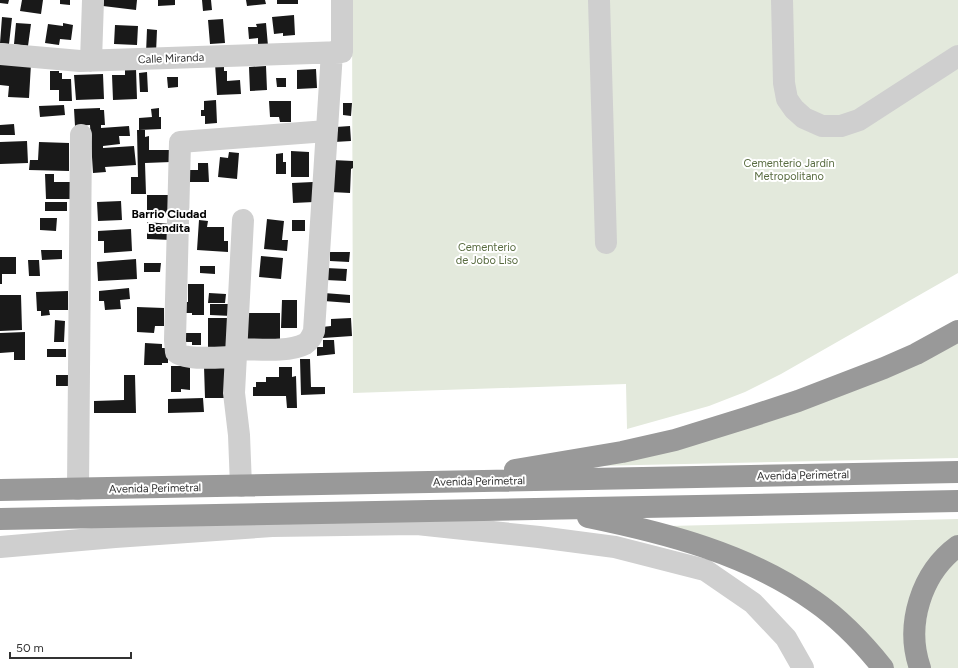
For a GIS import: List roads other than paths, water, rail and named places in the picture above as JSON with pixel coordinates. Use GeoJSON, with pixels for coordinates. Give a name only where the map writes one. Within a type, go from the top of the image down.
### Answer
{"type":"FeatureCollection","features":[{"type":"Feature","properties":{"kind":"highway"},"geometry":{"type":"LineString","coordinates":[[436,482],[622,452],[675,440],[768,411],[864,376],[916,354],[958,332]]}},
{"type":"Feature","properties":{"kind":"highway","name":"Avenida Perimetral"},"geometry":{"type":"LineString","coordinates":[[0,490],[958,472]]}},
{"type":"Feature","properties":{"kind":"highway"},"geometry":{"type":"LineString","coordinates":[[0,519],[958,501]]}},
{"type":"Feature","properties":{"kind":"highway"},"geometry":{"type":"LineString","coordinates":[[548,509],[615,522],[654,532],[722,553],[761,570],[790,586],[820,606],[866,647],[883,668]]}},
{"type":"Feature","properties":{"kind":"highway"},"geometry":{"type":"LineString","coordinates":[[920,668],[915,646],[915,633],[919,603],[932,574],[942,560],[958,546]]}},
{"type":"Feature","properties":{"kind":"street"},"geometry":{"type":"LineString","coordinates":[[91,61],[92,0]]}},
{"type":"Feature","properties":{"kind":"street"},"geometry":{"type":"LineString","coordinates":[[327,131],[180,142],[175,340],[176,352],[179,355],[188,357],[297,347],[306,344],[312,336],[316,320],[327,131],[342,0]]}},
{"type":"Feature","properties":{"kind":"street"},"geometry":{"type":"LineString","coordinates":[[599,0],[606,243]]}},
{"type":"Feature","properties":{"kind":"street"},"geometry":{"type":"LineString","coordinates":[[782,0],[785,93],[794,109],[804,118],[822,126],[841,126],[859,120],[958,56]]}},
{"type":"Feature","properties":{"kind":"street","name":"Calle Miranda"},"geometry":{"type":"LineString","coordinates":[[0,54],[62,61],[91,61],[337,52]]}},
{"type":"Feature","properties":{"kind":"street"},"geometry":{"type":"LineString","coordinates":[[78,489],[81,135]]}},
{"type":"Feature","properties":{"kind":"street"},"geometry":{"type":"LineString","coordinates":[[241,486],[239,435],[234,393],[243,220]]}},
{"type":"Feature","properties":{"kind":"street"},"geometry":{"type":"LineString","coordinates":[[546,537],[548,509]]}},
{"type":"Feature","properties":{"kind":"street"},"geometry":{"type":"LineString","coordinates":[[0,547],[272,526],[417,524],[546,537],[615,547],[705,570],[752,603],[786,638],[804,668]]}},
{"type":"Feature","properties":{"kind":"district","name":"Barrio Ciudad Bendita"},"geometry":{"type":"Point","coordinates":[169,221]}},
{"type":"Feature","properties":{"kind":"park label","name":"Cementerio Jardín Metropolitano"},"geometry":{"type":"Point","coordinates":[789,169]}},
{"type":"Feature","properties":{"kind":"park label","name":"Cementerio de Jobo Liso"},"geometry":{"type":"Point","coordinates":[487,253]}}]}
